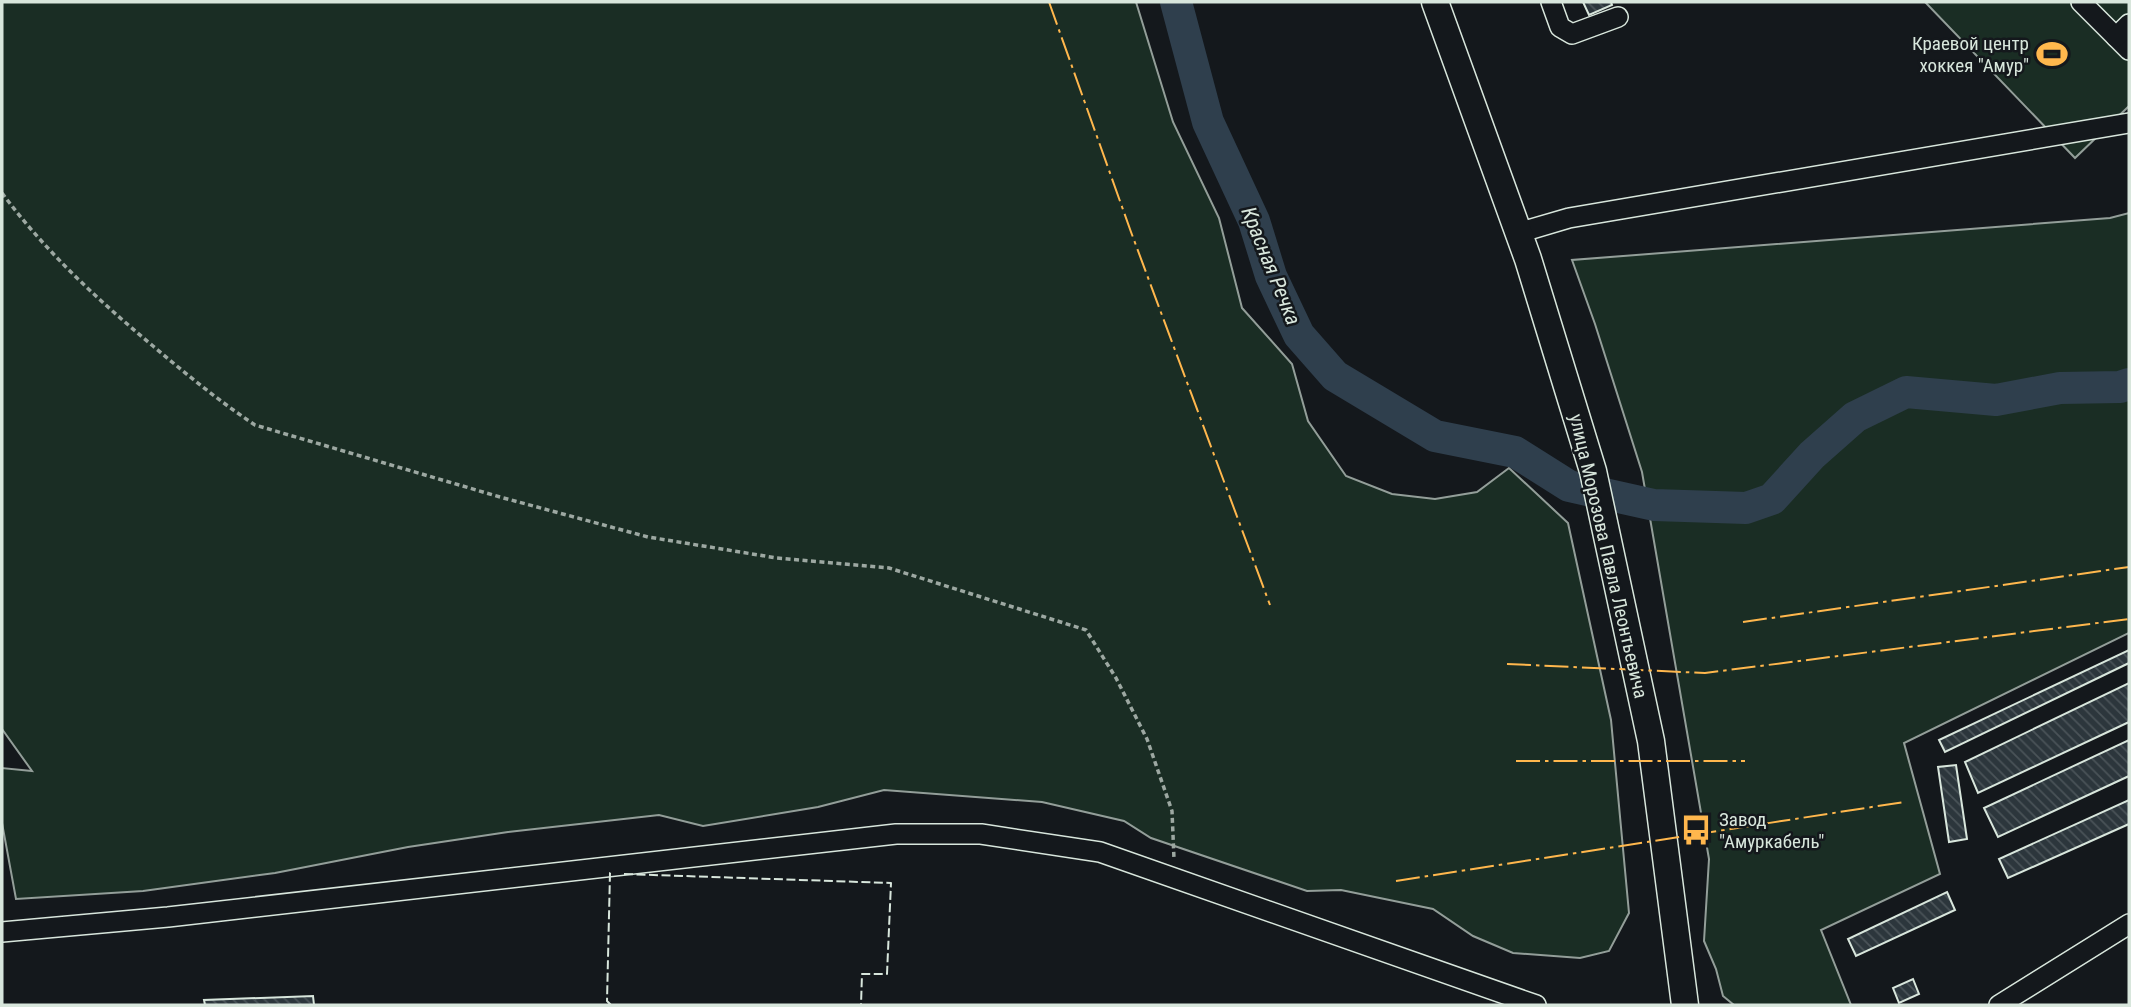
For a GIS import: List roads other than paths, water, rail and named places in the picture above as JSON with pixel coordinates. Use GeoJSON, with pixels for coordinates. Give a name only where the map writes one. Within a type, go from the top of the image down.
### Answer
{"type":"FeatureCollection","features":[{"type":"Feature","properties":{"kind":"main road","name":"улица Морозова Павла Леонтьевича"},"geometry":{"type":"LineString","coordinates":[[1435,2],[1551,328],[1594,471],[1651,741],[1685,1005]]}},
{"type":"Feature","properties":{"kind":"street"},"geometry":{"type":"LineString","coordinates":[[1550,2],[1560,27],[1572,34],[1618,17]]}},
{"type":"Feature","properties":{"kind":"street"},"geometry":{"type":"LineString","coordinates":[[2081,2],[2125,37]]}},
{"type":"Feature","properties":{"kind":"street"},"geometry":{"type":"LineString","coordinates":[[1518,233],[1581,216],[2129,123]]}},
{"type":"Feature","properties":{"kind":"street"},"geometry":{"type":"LineString","coordinates":[[2,932],[168,917],[895,834],[981,834],[1100,852],[1536,1005]]}},
{"type":"Feature","properties":{"kind":"street"},"geometry":{"type":"LineString","coordinates":[[2008,1003],[2129,924]]}},
{"type":"Feature","properties":{"kind":"waterway","name":"Красная Речка"},"geometry":{"type":"LineString","coordinates":[[1176,2],[1208,122],[1254,221],[1271,276],[1299,335],[1335,376],[1435,436],[1515,452],[1569,486],[1654,505],[1746,508],[1772,499],[1812,455],[1855,417],[1906,392],[1996,400],[2060,388],[2120,387],[2129,384]]}},
{"type":"Feature","properties":{"kind":"place","name":"Краевой центр хоккея \"Амур\""},"geometry":{"type":"Point","coordinates":[2052,54]}},
{"type":"Feature","properties":{"kind":"place","name":"Завод \"Амуркабель\""},"geometry":{"type":"Point","coordinates":[1696,830]}}]}
